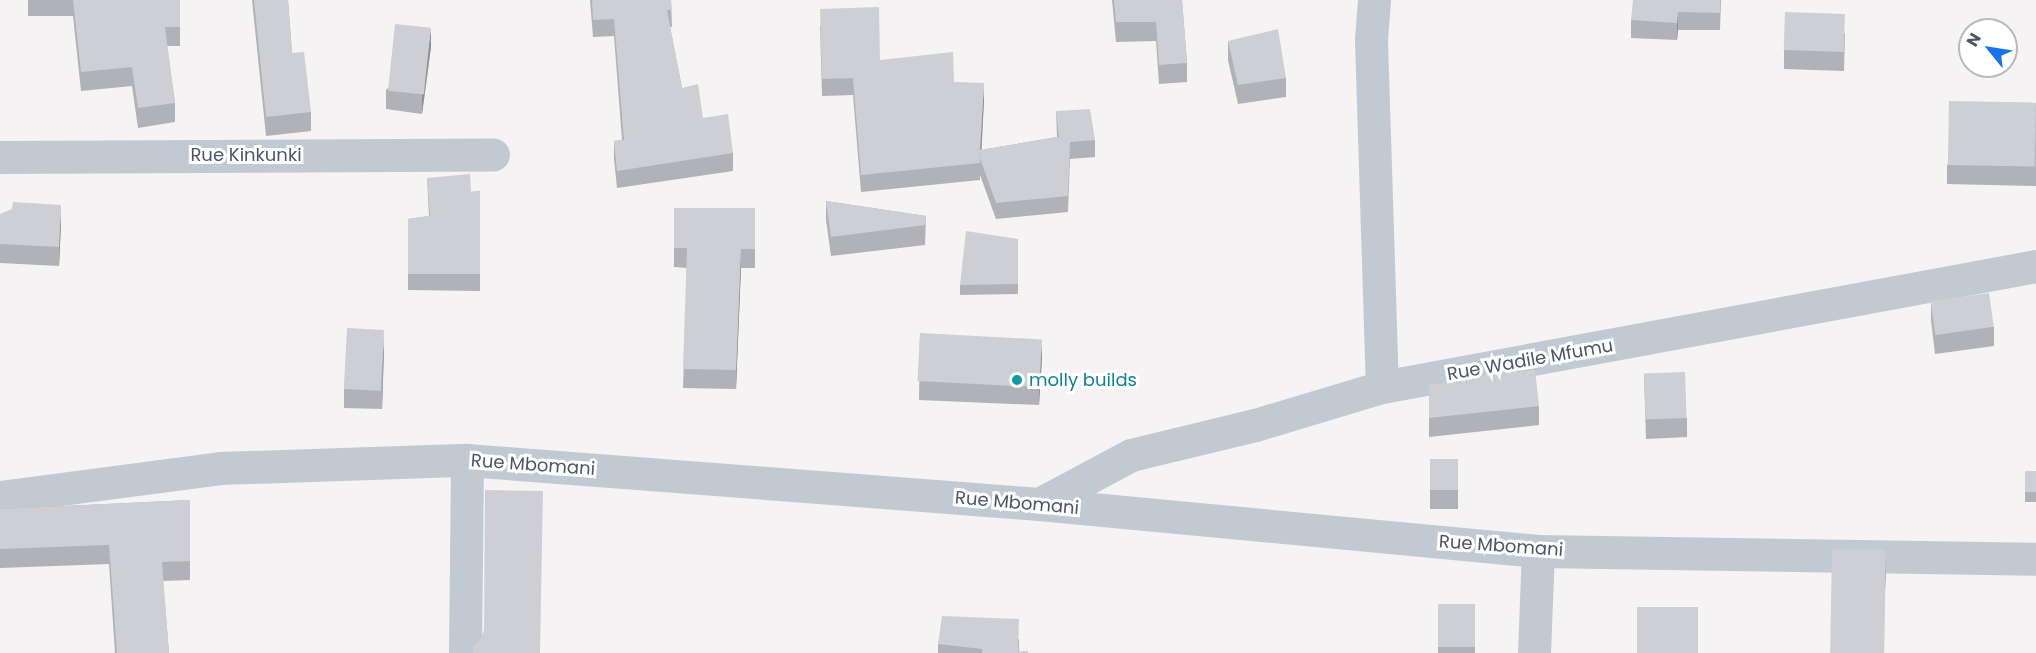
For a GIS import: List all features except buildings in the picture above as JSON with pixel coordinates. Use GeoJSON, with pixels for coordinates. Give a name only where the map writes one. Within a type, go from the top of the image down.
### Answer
{"type":"FeatureCollection","features":[{"type":"Feature","properties":{"kind":"street"},"geometry":{"type":"LineString","coordinates":[[1374,0],[1371,40],[1382,387]]}},
{"type":"Feature","properties":{"kind":"street","name":"Rue Kinkunki"},"geometry":{"type":"LineString","coordinates":[[0,157],[493,154]]}},
{"type":"Feature","properties":{"kind":"street","name":"Rue Wadile Mfumu"},"geometry":{"type":"LineString","coordinates":[[1039,504],[1131,454],[1255,425],[1382,387],[2036,266]]}},
{"type":"Feature","properties":{"kind":"street"},"geometry":{"type":"LineString","coordinates":[[465,653],[467,460]]}},
{"type":"Feature","properties":{"kind":"street","name":"Rue Mbomani"},"geometry":{"type":"LineString","coordinates":[[0,497],[220,468],[467,460],[1039,504],[1538,551],[2036,559]]}},
{"type":"Feature","properties":{"kind":"street"},"geometry":{"type":"LineString","coordinates":[[1534,653],[1538,551]]}},
{"type":"Feature","properties":{"kind":"place","name":"molly builds"},"geometry":{"type":"Point","coordinates":[1017,380]}}]}
